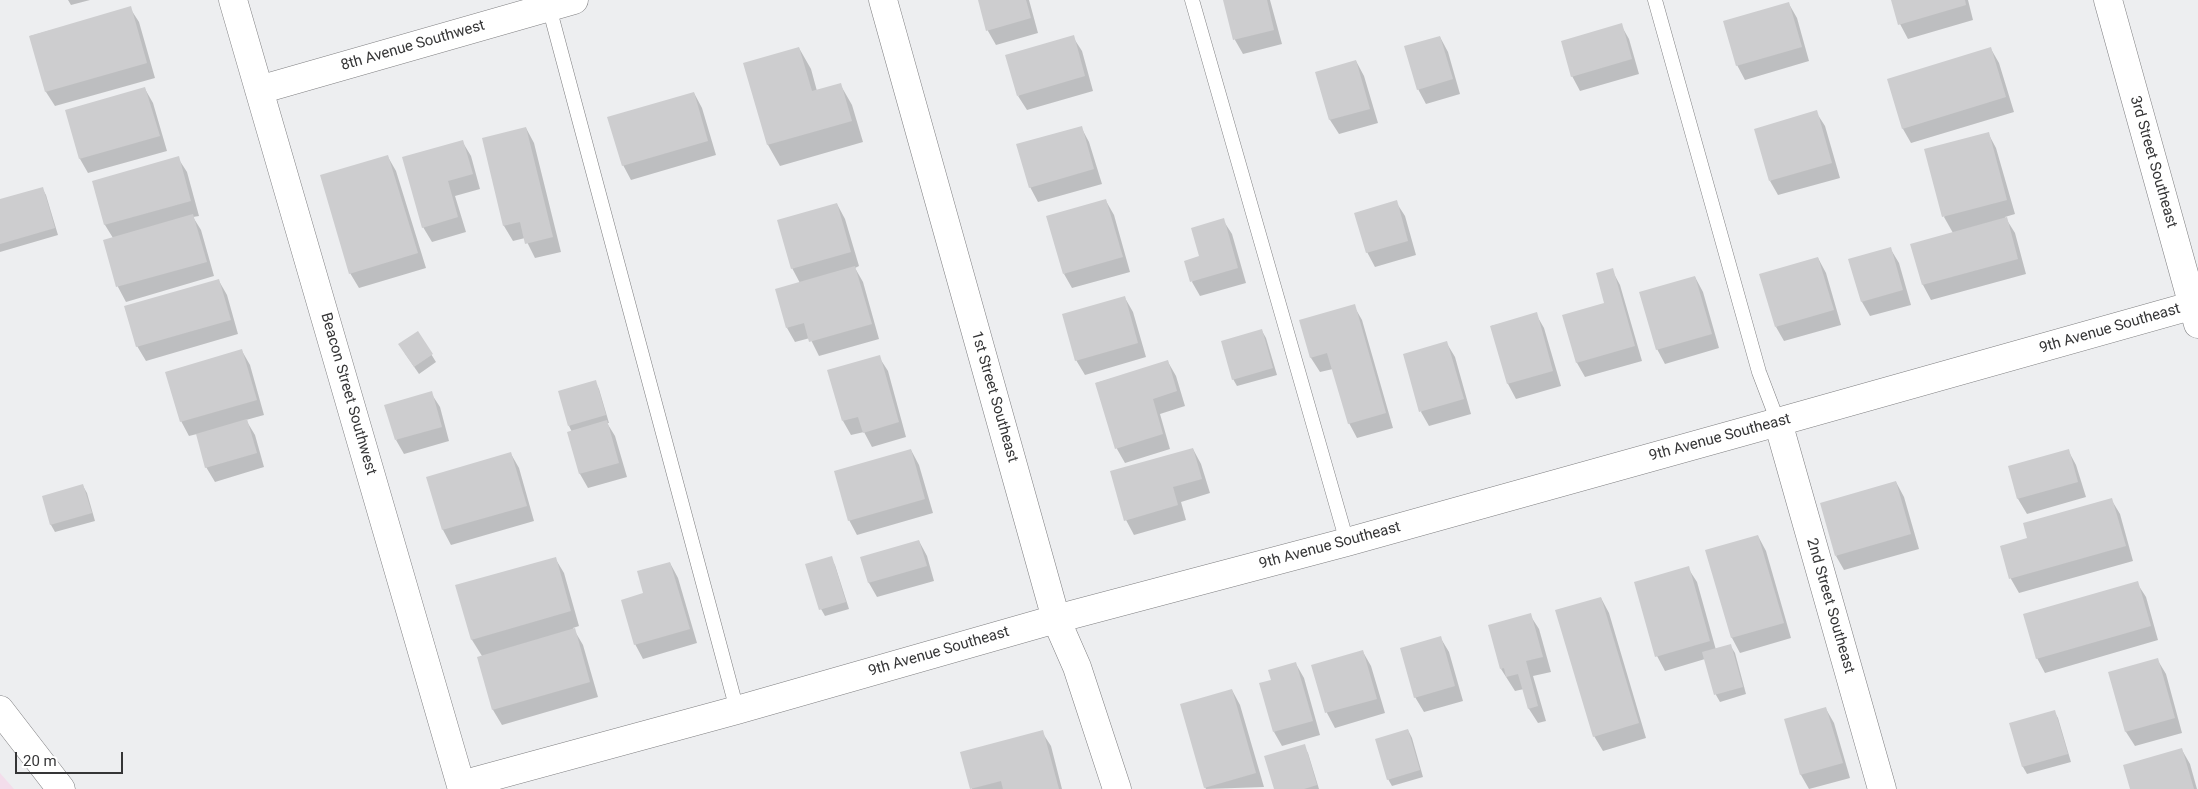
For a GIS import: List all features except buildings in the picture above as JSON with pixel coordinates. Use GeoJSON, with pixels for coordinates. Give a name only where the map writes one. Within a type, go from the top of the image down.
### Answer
{"type":"FeatureCollection","features":[{"type":"Feature","properties":{"kind":"street","name":"Beacon Street Southwest"},"geometry":{"type":"LineString","coordinates":[[233,0],[461,787]]}},
{"type":"Feature","properties":{"kind":"street","name":"1st Street Southeast"},"geometry":{"type":"LineString","coordinates":[[883,0],[1056,619],[1077,667],[1117,789]]}},
{"type":"Feature","properties":{"kind":"street","name":"3rd Street Southeast"},"geometry":{"type":"LineString","coordinates":[[2108,0],[2196,311]]}},
{"type":"Feature","properties":{"kind":"street","name":"8th Avenue Southwest"},"geometry":{"type":"LineString","coordinates":[[259,90],[564,2]]}},
{"type":"Feature","properties":{"kind":"street","name":"9th Avenue Southeast"},"geometry":{"type":"LineString","coordinates":[[461,787],[1056,619],[1347,542],[1778,422],[2196,311]]}},
{"type":"Feature","properties":{"kind":"street","name":"2nd Street Southeast"},"geometry":{"type":"LineString","coordinates":[[1778,422],[1882,789]]}},
{"type":"Feature","properties":{"kind":"street"},"geometry":{"type":"LineString","coordinates":[[0,710],[61,789]]}},
{"type":"Feature","properties":{"kind":"lane"},"geometry":{"type":"LineString","coordinates":[[1192,0],[1347,542]]}},
{"type":"Feature","properties":{"kind":"lane"},"geometry":{"type":"LineString","coordinates":[[1656,0],[1759,372],[1778,422]]}},
{"type":"Feature","properties":{"kind":"lane"},"geometry":{"type":"LineString","coordinates":[[564,2],[737,710]]}},
{"type":"Feature","properties":{"kind":"shaded area"},"geometry":{"type":"Polygon","coordinates":[[[0,773],[14,789],[0,789],[0,773]]]}}]}
